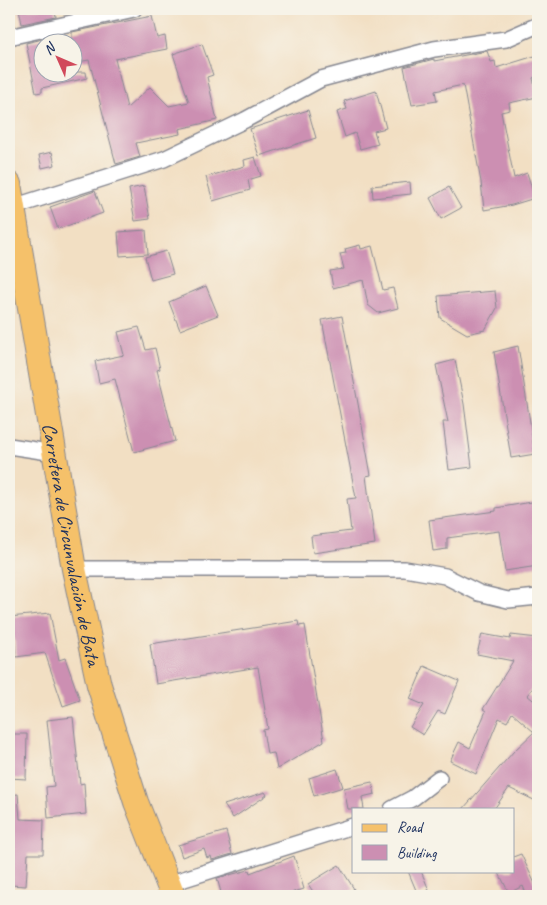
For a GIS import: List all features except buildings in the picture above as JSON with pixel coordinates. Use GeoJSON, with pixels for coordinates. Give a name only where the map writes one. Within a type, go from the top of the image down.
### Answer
{"type":"FeatureCollection","features":[{"type":"Feature","properties":{"kind":"main road","name":"Carretera de Circunvalación de Bata"},"geometry":{"type":"LineString","coordinates":[[9,184],[74,569],[99,685],[136,802],[170,890]]}},
{"type":"Feature","properties":{"kind":"street"},"geometry":{"type":"LineString","coordinates":[[9,37],[134,9]]}},
{"type":"Feature","properties":{"kind":"street"},"geometry":{"type":"LineString","coordinates":[[13,207],[164,159],[245,120],[322,79],[434,49],[506,39],[538,25]]}},
{"type":"Feature","properties":{"kind":"street"},"geometry":{"type":"LineString","coordinates":[[9,446],[55,453]]}},
{"type":"Feature","properties":{"kind":"street"},"geometry":{"type":"LineString","coordinates":[[74,569],[405,569],[445,576],[479,593],[508,600],[538,597]]}},
{"type":"Feature","properties":{"kind":"street"},"geometry":{"type":"LineString","coordinates":[[394,808],[413,798],[439,778]]}},
{"type":"Feature","properties":{"kind":"street"},"geometry":{"type":"LineString","coordinates":[[170,890],[352,826]]}}]}
